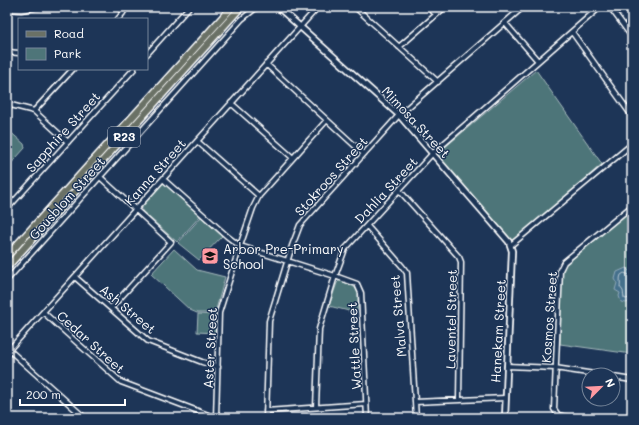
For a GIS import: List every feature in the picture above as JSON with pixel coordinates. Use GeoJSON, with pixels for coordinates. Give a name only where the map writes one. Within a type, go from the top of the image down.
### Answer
{"type":"FeatureCollection","features":[{"type":"Feature","properties":{"kind":"main road","name":"R23"},"geometry":{"type":"LineString","coordinates":[[7,256],[232,7]]}},
{"type":"Feature","properties":{"kind":"main road","name":"R23"},"geometry":{"type":"LineString","coordinates":[[7,267],[241,7]]}},
{"type":"Feature","properties":{"kind":"main road"},"geometry":{"type":"LineString","coordinates":[[144,105],[149,110]]}},
{"type":"Feature","properties":{"kind":"street"},"geometry":{"type":"LineString","coordinates":[[7,9],[21,10],[39,7]]}},
{"type":"Feature","properties":{"kind":"street"},"geometry":{"type":"LineString","coordinates":[[119,18],[126,7]]}},
{"type":"Feature","properties":{"kind":"street"},"geometry":{"type":"LineString","coordinates":[[148,53],[189,7]]}},
{"type":"Feature","properties":{"kind":"street","name":"Gousblom Street"},"geometry":{"type":"LineString","coordinates":[[7,280],[242,19],[256,7]]}},
{"type":"Feature","properties":{"kind":"street","name":"Mimosa Street"},"geometry":{"type":"LineString","coordinates":[[278,7],[399,115],[511,245]]}},
{"type":"Feature","properties":{"kind":"street","name":"Kanna Street"},"geometry":{"type":"LineString","coordinates":[[8,350],[318,7]]}},
{"type":"Feature","properties":{"kind":"street"},"geometry":{"type":"LineString","coordinates":[[355,7],[438,82]]}},
{"type":"Feature","properties":{"kind":"street"},"geometry":{"type":"LineString","coordinates":[[428,7],[436,14]]}},
{"type":"Feature","properties":{"kind":"street"},"geometry":{"type":"LineString","coordinates":[[399,47],[445,7]]}},
{"type":"Feature","properties":{"kind":"street","name":"Stokroos Street"},"geometry":{"type":"LineString","coordinates":[[266,418],[269,321],[298,229],[399,115],[523,7]]}},
{"type":"Feature","properties":{"kind":"street","name":"Dahlia Street"},"geometry":{"type":"LineString","coordinates":[[316,407],[319,329],[345,249],[432,154],[600,7]]}},
{"type":"Feature","properties":{"kind":"street"},"geometry":{"type":"LineString","coordinates":[[610,7],[632,37]]}},
{"type":"Feature","properties":{"kind":"street"},"geometry":{"type":"LineString","coordinates":[[505,23],[538,61]]}},
{"type":"Feature","properties":{"kind":"street"},"geometry":{"type":"LineString","coordinates":[[572,32],[632,116]]}},
{"type":"Feature","properties":{"kind":"street"},"geometry":{"type":"LineString","coordinates":[[7,52],[18,53]]}},
{"type":"Feature","properties":{"kind":"street"},"geometry":{"type":"LineString","coordinates":[[266,64],[364,154]]}},
{"type":"Feature","properties":{"kind":"street"},"geometry":{"type":"LineString","coordinates":[[34,112],[72,70]]}},
{"type":"Feature","properties":{"kind":"street","name":"Sapphire Street"},"geometry":{"type":"LineString","coordinates":[[7,209],[133,70]]}},
{"type":"Feature","properties":{"kind":"street"},"geometry":{"type":"LineString","coordinates":[[231,103],[293,158]]}},
{"type":"Feature","properties":{"kind":"street"},"geometry":{"type":"LineString","coordinates":[[7,104],[34,112],[68,142]]}},
{"type":"Feature","properties":{"kind":"street","name":"Aster Street"},"geometry":{"type":"LineString","coordinates":[[216,417],[219,313],[253,208],[259,196],[327,120]]}},
{"type":"Feature","properties":{"kind":"street"},"geometry":{"type":"LineString","coordinates":[[197,141],[259,196]]}},
{"type":"Feature","properties":{"kind":"street"},"geometry":{"type":"LineString","coordinates":[[511,245],[632,144]]}},
{"type":"Feature","properties":{"kind":"street"},"geometry":{"type":"LineString","coordinates":[[100,177],[171,242],[111,308]]}},
{"type":"Feature","properties":{"kind":"street","name":"Wattle Street"},"geometry":{"type":"LineString","coordinates":[[163,179],[240,246],[357,284],[360,290],[367,418]]}},
{"type":"Feature","properties":{"kind":"street","name":"Laventel Street"},"geometry":{"type":"LineString","coordinates":[[399,190],[459,257],[461,262],[459,399]]}},
{"type":"Feature","properties":{"kind":"street","name":"Kosmos Street"},"geometry":{"type":"LineString","coordinates":[[569,418],[560,416],[554,409],[560,275],[562,265],[632,206]]}},
{"type":"Feature","properties":{"kind":"street","name":"Malva Street"},"geometry":{"type":"LineString","coordinates":[[367,226],[407,273],[416,418]]}},
{"type":"Feature","properties":{"kind":"street","name":"Hanekam Street"},"geometry":{"type":"LineString","coordinates":[[505,418],[512,251],[511,245]]}},
{"type":"Feature","properties":{"kind":"street","name":"Ash Street"},"geometry":{"type":"LineString","coordinates":[[75,276],[148,341],[218,367]]}},
{"type":"Feature","properties":{"kind":"street","name":"Cedar Street"},"geometry":{"type":"LineString","coordinates":[[43,312],[121,382],[216,417]]}},
{"type":"Feature","properties":{"kind":"street"},"geometry":{"type":"LineString","coordinates":[[8,350],[85,418]]}},
{"type":"Feature","properties":{"kind":"street"},"geometry":{"type":"LineString","coordinates":[[507,366],[556,368],[581,372]]}},
{"type":"Feature","properties":{"kind":"street"},"geometry":{"type":"LineString","coordinates":[[621,378],[632,380]]}},
{"type":"Feature","properties":{"kind":"street"},"geometry":{"type":"LineString","coordinates":[[415,402],[505,398]]}},
{"type":"Feature","properties":{"kind":"street"},"geometry":{"type":"LineString","coordinates":[[266,411],[366,404]]}},
{"type":"Feature","properties":{"kind":"street"},"geometry":{"type":"LineString","coordinates":[[7,415],[10,418]]}},
{"type":"Feature","properties":{"kind":"green space"},"geometry":{"type":"Polygon","coordinates":[[[536,70],[602,164],[517,238],[511,240],[437,154],[536,70]]]}},
{"type":"Feature","properties":{"kind":"green space"},"geometry":{"type":"Polygon","coordinates":[[[7,129],[24,144],[25,148],[7,168],[7,129]]]}},
{"type":"Feature","properties":{"kind":"green space"},"geometry":{"type":"Polygon","coordinates":[[[165,183],[201,215],[177,242],[142,211],[142,206],[161,184],[165,183]]]}},
{"type":"Feature","properties":{"kind":"green space"},"geometry":{"type":"Polygon","coordinates":[[[632,209],[632,354],[560,344],[562,275],[565,265],[632,209]]]}},
{"type":"Feature","properties":{"kind":"green space"},"geometry":{"type":"Polygon","coordinates":[[[201,217],[222,236],[199,260],[178,243],[201,217]]]}},
{"type":"Feature","properties":{"kind":"green space"},"geometry":{"type":"Polygon","coordinates":[[[174,249],[197,270],[225,277],[215,313],[197,313],[190,310],[151,274],[174,249]]]}},
{"type":"Feature","properties":{"kind":"green space"},"geometry":{"type":"Polygon","coordinates":[[[340,280],[352,286],[358,292],[357,313],[329,306],[337,283],[340,280]]]}},
{"type":"Feature","properties":{"kind":"green space"},"geometry":{"type":"Polygon","coordinates":[[[198,314],[216,315],[215,333],[197,332],[198,314]]]}},
{"type":"Feature","properties":{"kind":"water"},"geometry":{"type":"Polygon","coordinates":[[[626,268],[632,272],[632,301],[626,303],[621,302],[619,296],[620,293],[615,290],[617,283],[615,279],[617,272],[626,268]]]}},
{"type":"Feature","properties":{"kind":"place","name":"Arbor Pre-Primary School"},"geometry":{"type":"Point","coordinates":[210,256]}}]}
